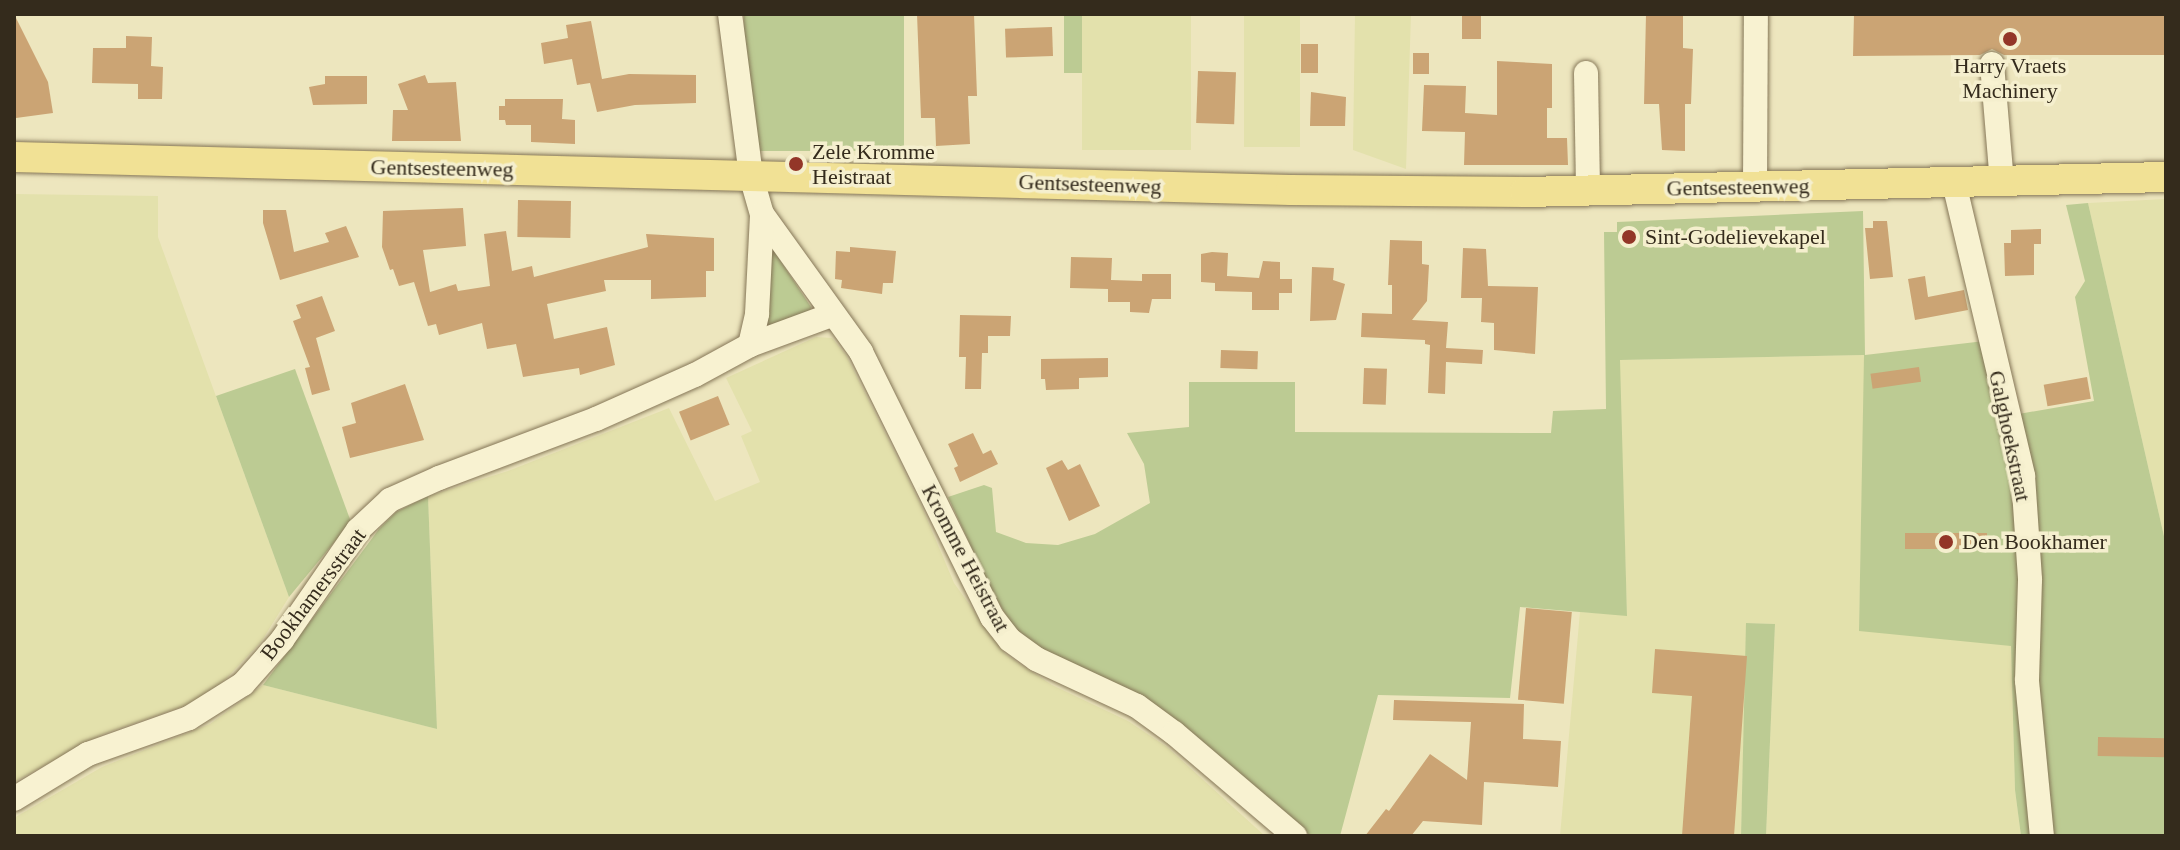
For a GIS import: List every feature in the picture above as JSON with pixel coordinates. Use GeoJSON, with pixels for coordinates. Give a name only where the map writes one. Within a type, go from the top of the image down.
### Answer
{"type":"FeatureCollection","features":[{"type":"Feature","properties":{"kind":"main road","name":"Gentsesteenweg"},"geometry":{"type":"LineString","coordinates":[[14,157],[1291,190],[1755,187],[2166,177]]}},
{"type":"Feature","properties":{"kind":"street","name":"Kromme Heistraat"},"geometry":{"type":"LineString","coordinates":[[730,14],[751,176],[762,214],[831,315],[861,352],[992,617],[1010,640],[1073,679],[1137,706],[1174,733],[1295,836]]}},
{"type":"Feature","properties":{"kind":"street"},"geometry":{"type":"LineString","coordinates":[[1755,187],[1756,14]]}},
{"type":"Feature","properties":{"kind":"street"},"geometry":{"type":"LineString","coordinates":[[1992,64],[2002,182]]}},
{"type":"Feature","properties":{"kind":"street"},"geometry":{"type":"LineString","coordinates":[[1586,73],[1588,189]]}},
{"type":"Feature","properties":{"kind":"street","name":"Galghoekstraat"},"geometry":{"type":"LineString","coordinates":[[1954,183],[2023,476],[2030,580],[2027,681],[2042,836]]}},
{"type":"Feature","properties":{"kind":"street"},"geometry":{"type":"LineString","coordinates":[[750,345],[757,314],[762,214]]}},
{"type":"Feature","properties":{"kind":"street","name":"Bookhamersstraat"},"geometry":{"type":"LineString","coordinates":[[14,799],[88,754],[189,718],[243,684],[282,640],[358,530],[390,500],[439,478],[596,419],[695,375],[750,345],[831,315]]}},
{"type":"Feature","properties":{"kind":"shaded area"},"geometry":{"type":"Polygon","coordinates":[[[1082,14],[1191,14],[1191,150],[1082,150],[1082,14]]]}},
{"type":"Feature","properties":{"kind":"shaded area"},"geometry":{"type":"Polygon","coordinates":[[[1244,14],[1300,14],[1300,147],[1244,147],[1244,14]]]}},
{"type":"Feature","properties":{"kind":"shaded area"},"geometry":{"type":"Polygon","coordinates":[[[1355,14],[1411,14],[1406,169],[1353,150],[1355,14]]]}},
{"type":"Feature","properties":{"kind":"shaded area"},"geometry":{"type":"Polygon","coordinates":[[[14,194],[158,196],[158,237],[289,597],[261,642],[218,687],[193,703],[103,734],[14,782],[14,194]]]}},
{"type":"Feature","properties":{"kind":"shaded area"},"geometry":{"type":"Polygon","coordinates":[[[2166,199],[2166,545],[2088,203],[2166,199]]]}},
{"type":"Feature","properties":{"kind":"shaded area"},"geometry":{"type":"Polygon","coordinates":[[[816,337],[832,338],[846,355],[921,505],[954,583],[1005,654],[1052,685],[1128,721],[1167,747],[1265,836],[14,836],[14,818],[102,767],[210,724],[263,685],[437,729],[428,496],[508,471],[669,408],[715,501],[760,482],[741,436],[752,431],[726,378],[816,337]]]}},
{"type":"Feature","properties":{"kind":"shaded area"},"geometry":{"type":"Polygon","coordinates":[[[1865,355],[1859,630],[2011,645],[2015,790],[2021,836],[1766,836],[1775,624],[1747,623],[1741,836],[1560,836],[1580,612],[1627,615],[1619,360],[1865,355]]]}},
{"type":"Feature","properties":{"kind":"green space"},"geometry":{"type":"Polygon","coordinates":[[[744,14],[904,14],[904,151],[744,151],[744,14]]]}},
{"type":"Feature","properties":{"kind":"green space"},"geometry":{"type":"Polygon","coordinates":[[[1064,14],[1082,14],[1082,73],[1064,73],[1064,14]]]}},
{"type":"Feature","properties":{"kind":"green space"},"geometry":{"type":"Polygon","coordinates":[[[2088,203],[2166,545],[2166,836],[2021,836],[2015,790],[2011,646],[1859,631],[1864,355],[1620,360],[1627,616],[1520,607],[1510,698],[1378,695],[1340,836],[1311,836],[1199,742],[1039,648],[1012,625],[992,592],[948,497],[984,485],[992,488],[996,532],[1026,543],[1058,545],[1095,534],[1150,503],[1144,464],[1127,433],[1189,427],[1189,382],[1295,382],[1295,432],[1551,433],[1553,411],[1606,409],[1604,232],[1617,232],[1617,222],[1863,211],[1865,355],[1993,340],[2013,415],[2094,401],[2075,297],[2085,281],[2066,205],[2088,203]]]}},
{"type":"Feature","properties":{"kind":"green space"},"geometry":{"type":"Polygon","coordinates":[[[770,245],[811,307],[810,311],[771,328],[766,326],[770,245]]]}},
{"type":"Feature","properties":{"kind":"green space"},"geometry":{"type":"Polygon","coordinates":[[[295,369],[351,522],[289,597],[216,396],[295,369]]]}},
{"type":"Feature","properties":{"kind":"green space"},"geometry":{"type":"Polygon","coordinates":[[[428,496],[437,729],[263,685],[379,529],[396,512],[428,496]]]}},
{"type":"Feature","properties":{"kind":"green space"},"geometry":{"type":"Polygon","coordinates":[[[1746,623],[1775,624],[1766,836],[1741,836],[1746,623]]]}},
{"type":"Feature","properties":{"kind":"building"},"geometry":{"type":"Polygon","coordinates":[[[14,14],[48,82],[53,113],[16,118],[14,14]]]}},
{"type":"Feature","properties":{"kind":"building"},"geometry":{"type":"Polygon","coordinates":[[[917,14],[974,14],[977,96],[968,96],[970,144],[936,146],[935,118],[921,118],[917,14]]]}},
{"type":"Feature","properties":{"kind":"building"},"geometry":{"type":"Polygon","coordinates":[[[1462,14],[1481,14],[1481,39],[1462,39],[1462,14]]]}},
{"type":"Feature","properties":{"kind":"building"},"geometry":{"type":"Polygon","coordinates":[[[1646,14],[1683,14],[1683,48],[1693,49],[1691,104],[1685,104],[1685,151],[1662,150],[1659,104],[1644,104],[1646,14]]]}},
{"type":"Feature","properties":{"kind":"building","name":"Harry Vraets Machinery"},"geometry":{"type":"Polygon","coordinates":[[[1854,14],[2166,14],[2166,55],[2004,55],[1992,49],[1980,55],[1853,56],[1854,14]]]}},
{"type":"Feature","properties":{"kind":"building"},"geometry":{"type":"Polygon","coordinates":[[[591,21],[602,79],[629,74],[696,75],[696,103],[635,105],[597,112],[590,83],[577,85],[572,59],[544,64],[541,43],[568,38],[566,25],[591,21]]]}},
{"type":"Feature","properties":{"kind":"building"},"geometry":{"type":"Polygon","coordinates":[[[1052,27],[1053,56],[1006,58],[1005,29],[1052,27]]]}},
{"type":"Feature","properties":{"kind":"building"},"geometry":{"type":"Polygon","coordinates":[[[126,36],[152,37],[151,66],[163,67],[162,99],[138,99],[138,84],[92,83],[93,48],[126,48],[126,36]]]}},
{"type":"Feature","properties":{"kind":"building"},"geometry":{"type":"Polygon","coordinates":[[[1301,44],[1318,44],[1318,73],[1301,73],[1301,44]]]}},
{"type":"Feature","properties":{"kind":"building"},"geometry":{"type":"Polygon","coordinates":[[[1413,53],[1429,53],[1429,74],[1413,74],[1413,53]]]}},
{"type":"Feature","properties":{"kind":"building"},"geometry":{"type":"Polygon","coordinates":[[[1497,61],[1552,64],[1552,108],[1547,108],[1547,138],[1567,138],[1568,165],[1464,165],[1465,132],[1422,131],[1424,85],[1466,86],[1465,113],[1497,115],[1497,61]]]}},
{"type":"Feature","properties":{"kind":"building"},"geometry":{"type":"Polygon","coordinates":[[[1198,71],[1236,72],[1234,124],[1196,123],[1198,71]]]}},
{"type":"Feature","properties":{"kind":"building"},"geometry":{"type":"Polygon","coordinates":[[[425,75],[428,83],[456,82],[461,141],[392,141],[393,110],[408,110],[398,84],[425,75]]]}},
{"type":"Feature","properties":{"kind":"building"},"geometry":{"type":"Polygon","coordinates":[[[325,76],[367,76],[367,104],[313,105],[309,87],[325,84],[325,76]]]}},
{"type":"Feature","properties":{"kind":"building"},"geometry":{"type":"Polygon","coordinates":[[[1311,92],[1346,97],[1345,126],[1310,126],[1311,92]]]}},
{"type":"Feature","properties":{"kind":"building"},"geometry":{"type":"Polygon","coordinates":[[[505,99],[563,99],[562,119],[575,120],[575,144],[531,142],[531,125],[506,125],[505,120],[499,120],[499,106],[505,106],[505,99]]]}},
{"type":"Feature","properties":{"kind":"building"},"geometry":{"type":"Polygon","coordinates":[[[518,200],[571,201],[570,238],[517,237],[518,200]]]}},
{"type":"Feature","properties":{"kind":"building"},"geometry":{"type":"Polygon","coordinates":[[[463,208],[466,246],[423,250],[430,292],[456,284],[458,291],[490,286],[484,234],[506,231],[512,271],[532,266],[534,277],[648,247],[646,234],[714,238],[714,271],[706,271],[706,297],[651,299],[651,280],[604,280],[606,291],[547,304],[554,339],[607,327],[615,365],[580,375],[579,368],[523,377],[516,344],[487,349],[482,323],[439,335],[436,324],[428,326],[414,282],[399,286],[393,269],[390,270],[382,247],[383,211],[463,208]]]}},
{"type":"Feature","properties":{"kind":"building"},"geometry":{"type":"Polygon","coordinates":[[[263,210],[286,210],[294,252],[329,242],[325,233],[346,226],[359,257],[280,280],[263,223],[263,210]]]}},
{"type":"Feature","properties":{"kind":"building"},"geometry":{"type":"Polygon","coordinates":[[[1873,221],[1887,221],[1893,277],[1870,279],[1865,228],[1873,228],[1873,221]]]}},
{"type":"Feature","properties":{"kind":"building"},"geometry":{"type":"Polygon","coordinates":[[[2041,229],[2041,244],[2034,244],[2034,275],[2005,276],[2004,243],[2011,243],[2011,230],[2041,229]]]}},
{"type":"Feature","properties":{"kind":"building"},"geometry":{"type":"Polygon","coordinates":[[[1390,240],[1422,241],[1422,264],[1429,265],[1427,301],[1412,320],[1448,322],[1446,348],[1483,350],[1482,364],[1446,362],[1445,394],[1428,393],[1430,345],[1425,344],[1425,340],[1361,337],[1362,313],[1392,314],[1392,285],[1388,285],[1390,240]]]}},
{"type":"Feature","properties":{"kind":"building"},"geometry":{"type":"Polygon","coordinates":[[[850,247],[896,251],[893,283],[883,283],[882,294],[841,288],[842,280],[835,279],[836,251],[850,252],[850,247]]]}},
{"type":"Feature","properties":{"kind":"building"},"geometry":{"type":"Polygon","coordinates":[[[1463,248],[1486,249],[1488,286],[1538,287],[1535,354],[1494,350],[1494,323],[1481,322],[1482,298],[1461,298],[1463,248]]]}},
{"type":"Feature","properties":{"kind":"building"},"geometry":{"type":"Polygon","coordinates":[[[1228,253],[1227,276],[1259,278],[1263,261],[1280,262],[1280,279],[1292,279],[1292,293],[1279,293],[1279,310],[1252,310],[1252,292],[1215,291],[1215,283],[1201,282],[1201,254],[1228,253]]]}},
{"type":"Feature","properties":{"kind":"building"},"geometry":{"type":"Polygon","coordinates":[[[1071,257],[1112,258],[1111,280],[1142,281],[1142,274],[1171,274],[1171,299],[1152,299],[1149,313],[1130,312],[1130,302],[1108,302],[1108,289],[1070,288],[1071,257]]]}},
{"type":"Feature","properties":{"kind":"building"},"geometry":{"type":"Polygon","coordinates":[[[1312,267],[1334,268],[1333,280],[1345,284],[1336,320],[1310,321],[1312,267]]]}},
{"type":"Feature","properties":{"kind":"building"},"geometry":{"type":"Polygon","coordinates":[[[1925,276],[1928,297],[1964,290],[1968,310],[1915,320],[1908,279],[1925,276]]]}},
{"type":"Feature","properties":{"kind":"building"},"geometry":{"type":"Polygon","coordinates":[[[322,296],[335,331],[316,338],[330,390],[312,395],[305,368],[310,367],[293,321],[301,318],[296,305],[322,296]]]}},
{"type":"Feature","properties":{"kind":"building"},"geometry":{"type":"Polygon","coordinates":[[[960,315],[1011,316],[1010,336],[988,336],[988,353],[982,353],[981,389],[965,389],[966,357],[959,357],[960,315]]]}},
{"type":"Feature","properties":{"kind":"building"},"geometry":{"type":"Polygon","coordinates":[[[1221,350],[1258,351],[1257,369],[1220,368],[1221,350]]]}},
{"type":"Feature","properties":{"kind":"building"},"geometry":{"type":"Polygon","coordinates":[[[1108,358],[1108,377],[1079,378],[1079,389],[1046,390],[1045,379],[1041,379],[1041,359],[1108,358]]]}},
{"type":"Feature","properties":{"kind":"building"},"geometry":{"type":"Polygon","coordinates":[[[1919,367],[1921,382],[1873,389],[1870,374],[1919,367]]]}},
{"type":"Feature","properties":{"kind":"building"},"geometry":{"type":"Polygon","coordinates":[[[1364,368],[1387,369],[1386,405],[1363,404],[1364,368]]]}},
{"type":"Feature","properties":{"kind":"building"},"geometry":{"type":"Polygon","coordinates":[[[2087,377],[2091,399],[2047,406],[2044,385],[2087,377]]]}},
{"type":"Feature","properties":{"kind":"building"},"geometry":{"type":"Polygon","coordinates":[[[405,384],[424,440],[350,458],[342,427],[356,423],[351,403],[405,384]]]}},
{"type":"Feature","properties":{"kind":"building"},"geometry":{"type":"Polygon","coordinates":[[[718,396],[730,425],[691,440],[679,412],[718,396]]]}},
{"type":"Feature","properties":{"kind":"building"},"geometry":{"type":"Polygon","coordinates":[[[973,433],[983,454],[991,450],[998,464],[960,482],[954,468],[958,466],[948,444],[973,433]]]}},
{"type":"Feature","properties":{"kind":"building"},"geometry":{"type":"Polygon","coordinates":[[[1062,460],[1068,470],[1080,464],[1100,506],[1069,521],[1046,468],[1062,460]]]}},
{"type":"Feature","properties":{"kind":"building","name":"Den Bookhamer"},"geometry":{"type":"Polygon","coordinates":[[[1905,533],[1987,533],[1987,549],[1905,549],[1905,533]]]}},
{"type":"Feature","properties":{"kind":"building"},"geometry":{"type":"Polygon","coordinates":[[[1526,608],[1572,612],[1564,704],[1518,700],[1526,608]]]}},
{"type":"Feature","properties":{"kind":"building"},"geometry":{"type":"Polygon","coordinates":[[[1655,649],[1747,656],[1734,836],[1682,836],[1692,696],[1652,693],[1655,649]]]}},
{"type":"Feature","properties":{"kind":"building"},"geometry":{"type":"Polygon","coordinates":[[[1394,700],[1524,704],[1523,739],[1561,741],[1558,787],[1484,782],[1482,825],[1423,821],[1411,836],[1365,836],[1386,809],[1389,811],[1430,754],[1467,780],[1471,722],[1393,720],[1394,700]]]}},
{"type":"Feature","properties":{"kind":"building"},"geometry":{"type":"Polygon","coordinates":[[[2098,737],[2166,738],[2166,757],[2098,756],[2098,737]]]}},
{"type":"Feature","properties":{"kind":"place","name":"Harry Vraets Machinery"},"geometry":{"type":"Point","coordinates":[2010,39]}},
{"type":"Feature","properties":{"kind":"place","name":"Zele Kromme Heistraat"},"geometry":{"type":"Point","coordinates":[796,164]}},
{"type":"Feature","properties":{"kind":"place","name":"Sint-Godelievekapel"},"geometry":{"type":"Point","coordinates":[1629,237]}},
{"type":"Feature","properties":{"kind":"place","name":"Den Bookhamer"},"geometry":{"type":"Point","coordinates":[1946,542]}}]}
